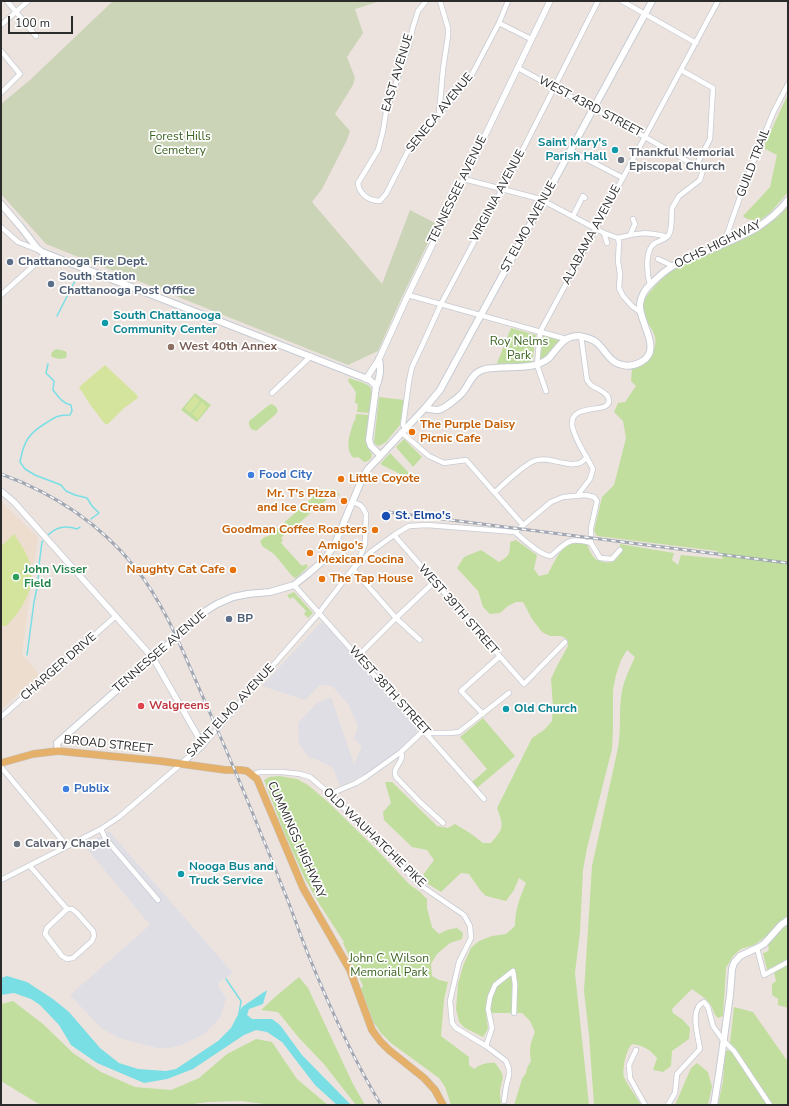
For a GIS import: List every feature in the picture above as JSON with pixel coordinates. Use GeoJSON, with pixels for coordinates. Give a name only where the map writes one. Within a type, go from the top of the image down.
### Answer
{"type":"FeatureCollection","features":[{"type":"Feature","properties":{"kind":"main road","name":"ST ELMO AVENUE"},"geometry":{"type":"LineString","coordinates":[[404,430],[440,390],[652,1]]}},
{"type":"Feature","properties":{"kind":"main road","name":"OCHS HIGHWAY"},"geometry":{"type":"LineString","coordinates":[[640,312],[642,296],[650,285],[673,266],[738,238],[758,227],[770,219],[788,200]]}},
{"type":"Feature","properties":{"kind":"main road"},"geometry":{"type":"LineString","coordinates":[[1,204],[37,248],[44,252],[311,356],[373,382],[376,387]]}},
{"type":"Feature","properties":{"kind":"main road"},"geometry":{"type":"LineString","coordinates":[[425,408],[434,410],[441,409],[462,393],[474,374],[481,370],[488,368],[537,365],[545,361],[566,339],[574,336],[581,336],[595,341],[611,359],[618,364],[630,366],[635,365],[648,356],[651,341],[640,312]]}},
{"type":"Feature","properties":{"kind":"main road"},"geometry":{"type":"LineString","coordinates":[[379,359],[379,382],[376,387],[369,440],[371,446],[380,455],[404,430]]}},
{"type":"Feature","properties":{"kind":"main road","name":"TENNESSEE AVENUE"},"geometry":{"type":"LineString","coordinates":[[58,751],[57,743],[201,614],[217,604],[233,597],[270,592],[294,585],[324,560],[333,548],[352,502],[368,469],[380,455]]}},
{"type":"Feature","properties":{"kind":"main road","name":"BROAD STREET"},"geometry":{"type":"LineString","coordinates":[[1,763],[33,754],[58,751],[160,761],[214,769]]}},
{"type":"Feature","properties":{"kind":"main road","name":"CUMMINGS HIGHWAY"},"geometry":{"type":"LineString","coordinates":[[214,769],[247,771],[256,779],[303,888],[350,970],[372,1030],[389,1050],[424,1078],[436,1090],[443,1105]]}},
{"type":"Feature","properties":{"kind":"main road"},"geometry":{"type":"LineString","coordinates":[[714,1105],[734,963],[740,956],[757,948],[768,940],[781,925],[788,920]]}},
{"type":"Feature","properties":{"kind":"street"},"geometry":{"type":"LineString","coordinates":[[7,1],[36,36]]}},
{"type":"Feature","properties":{"kind":"street"},"geometry":{"type":"LineString","coordinates":[[1,25],[28,1]]}},
{"type":"Feature","properties":{"kind":"street","name":"EAST AVENUE"},"geometry":{"type":"LineString","coordinates":[[380,201],[374,201],[363,194],[359,189],[358,183],[378,150],[386,112],[409,45],[418,11],[426,1]]}},
{"type":"Feature","properties":{"kind":"street"},"geometry":{"type":"LineString","coordinates":[[439,114],[448,36],[448,28],[440,1]]}},
{"type":"Feature","properties":{"kind":"street","name":"SENECA AVENUE"},"geometry":{"type":"LineString","coordinates":[[380,201],[386,194],[410,145],[469,80],[499,23],[508,1]]}},
{"type":"Feature","properties":{"kind":"street","name":"TENNESSEE AVENUE"},"geometry":{"type":"LineString","coordinates":[[366,379],[379,359],[408,295],[550,1]]}},
{"type":"Feature","properties":{"kind":"street","name":"VIRGINIA AVENUE"},"geometry":{"type":"LineString","coordinates":[[404,430],[403,425],[412,367],[441,304],[501,189],[517,162],[598,1]]}},
{"type":"Feature","properties":{"kind":"street"},"geometry":{"type":"LineString","coordinates":[[622,1],[696,43]]}},
{"type":"Feature","properties":{"kind":"street","name":"ALABAMA AVENUE"},"geometry":{"type":"LineString","coordinates":[[546,391],[537,365],[540,332],[718,1]]}},
{"type":"Feature","properties":{"kind":"street"},"geometry":{"type":"LineString","coordinates":[[499,23],[531,39]]}},
{"type":"Feature","properties":{"kind":"street"},"geometry":{"type":"LineString","coordinates":[[1,51],[20,74],[1,93]]}},
{"type":"Feature","properties":{"kind":"street","name":"WEST 43RD STREET"},"geometry":{"type":"LineString","coordinates":[[518,68],[703,170],[700,180],[679,196],[673,205],[670,231],[667,237]]}},
{"type":"Feature","properties":{"kind":"street"},"geometry":{"type":"LineString","coordinates":[[681,70],[713,88],[710,139],[696,166]]}},
{"type":"Feature","properties":{"kind":"street","name":"GUILD TRAIL"},"geometry":{"type":"LineString","coordinates":[[724,243],[746,180],[773,113],[788,84]]}},
{"type":"Feature","properties":{"kind":"street"},"geometry":{"type":"LineString","coordinates":[[571,151],[623,178]]}},
{"type":"Feature","properties":{"kind":"street"},"geometry":{"type":"LineString","coordinates":[[464,179],[543,200],[595,229],[618,238],[642,233],[667,237]]}},
{"type":"Feature","properties":{"kind":"street"},"geometry":{"type":"LineString","coordinates":[[573,216],[583,196],[586,198]]}},
{"type":"Feature","properties":{"kind":"street"},"geometry":{"type":"LineString","coordinates":[[630,235],[635,224],[633,219]]}},
{"type":"Feature","properties":{"kind":"street"},"geometry":{"type":"LineString","coordinates":[[1,227],[18,242],[44,252],[41,259],[1,295]]}},
{"type":"Feature","properties":{"kind":"street"},"geometry":{"type":"LineString","coordinates":[[604,233],[606,242]]}},
{"type":"Feature","properties":{"kind":"street"},"geometry":{"type":"LineString","coordinates":[[650,285],[648,278],[648,252],[655,243],[667,237]]}},
{"type":"Feature","properties":{"kind":"street"},"geometry":{"type":"LineString","coordinates":[[618,238],[618,261],[620,274],[619,288],[623,296],[640,312]]}},
{"type":"Feature","properties":{"kind":"street"},"geometry":{"type":"LineString","coordinates":[[658,259],[673,266]]}},
{"type":"Feature","properties":{"kind":"street"},"geometry":{"type":"LineString","coordinates":[[408,295],[566,339]]}},
{"type":"Feature","properties":{"kind":"street"},"geometry":{"type":"LineString","coordinates":[[577,496],[590,479],[594,469],[586,457],[573,430],[572,419],[581,411],[603,408],[607,405],[609,399],[608,396],[591,385],[587,380],[581,336]]}},
{"type":"Feature","properties":{"kind":"street"},"geometry":{"type":"LineString","coordinates":[[272,393],[311,356]]}},
{"type":"Feature","properties":{"kind":"street"},"geometry":{"type":"LineString","coordinates":[[404,430],[429,456],[444,463],[466,460],[523,525]]}},
{"type":"Feature","properties":{"kind":"street"},"geometry":{"type":"LineString","coordinates":[[495,492],[534,460],[575,464],[581,463],[586,457]]}},
{"type":"Feature","properties":{"kind":"street"},"geometry":{"type":"LineString","coordinates":[[1,491],[14,502],[153,658],[202,745]]}},
{"type":"Feature","properties":{"kind":"street"},"geometry":{"type":"LineString","coordinates":[[515,532],[551,502],[563,498],[586,495],[594,497],[597,501],[591,528],[590,543],[600,558],[612,559],[620,550]]}},
{"type":"Feature","properties":{"kind":"street","name":"SAINT ELMO AVENUE"},"geometry":{"type":"LineString","coordinates":[[1,880],[101,829],[118,817],[202,745],[319,613],[358,562],[365,544],[366,514],[363,508],[352,502]]}},
{"type":"Feature","properties":{"kind":"street"},"geometry":{"type":"LineString","coordinates":[[420,640],[396,618],[353,569],[372,551],[409,526],[418,524],[515,532],[548,556],[551,556],[565,543],[571,541],[579,540],[590,543]]}},
{"type":"Feature","properties":{"kind":"street","name":"WEST 39TH STREET"},"geometry":{"type":"LineString","coordinates":[[394,535],[524,684],[565,642]]}},
{"type":"Feature","properties":{"kind":"street"},"geometry":{"type":"LineString","coordinates":[[358,656],[434,582]]}},
{"type":"Feature","properties":{"kind":"street","name":"WEST 38TH STREET"},"geometry":{"type":"LineString","coordinates":[[294,585],[484,799]]}},
{"type":"Feature","properties":{"kind":"street","name":"CHARGER DRIVE"},"geometry":{"type":"LineString","coordinates":[[1,717],[116,616]]}},
{"type":"Feature","properties":{"kind":"street"},"geometry":{"type":"LineString","coordinates":[[483,714],[461,691],[499,657]]}},
{"type":"Feature","properties":{"kind":"street"},"geometry":{"type":"LineString","coordinates":[[330,794],[356,783],[401,752],[421,732],[460,732],[509,693]]}},
{"type":"Feature","properties":{"kind":"street"},"geometry":{"type":"LineString","coordinates":[[401,752],[402,759],[394,774],[420,802],[443,823]]}},
{"type":"Feature","properties":{"kind":"street"},"geometry":{"type":"LineString","coordinates":[[1,767],[67,846]]}},
{"type":"Feature","properties":{"kind":"street","name":"OLD WAUHATCHIE PIKE"},"geometry":{"type":"LineString","coordinates":[[252,775],[259,772],[282,772],[310,777],[330,794],[420,885],[464,915],[470,926],[471,938],[460,962],[450,1001],[452,1022],[456,1028],[486,1046],[506,1062],[509,1068],[509,1075],[504,1101]]}},
{"type":"Feature","properties":{"kind":"street"},"geometry":{"type":"LineString","coordinates":[[101,829],[105,838],[158,900]]}},
{"type":"Feature","properties":{"kind":"street"},"geometry":{"type":"LineString","coordinates":[[30,866],[67,909],[72,909],[77,913],[93,931],[94,936],[92,941],[73,958],[67,959],[62,956],[45,934],[47,928],[67,909]]}},
{"type":"Feature","properties":{"kind":"street"},"geometry":{"type":"LineString","coordinates":[[757,948],[764,975],[788,962]]}},
{"type":"Feature","properties":{"kind":"street"},"geometry":{"type":"LineString","coordinates":[[486,1046],[492,1028],[488,1009],[490,997],[495,985],[513,971],[515,984],[514,1013]]}},
{"type":"Feature","properties":{"kind":"street"},"geometry":{"type":"LineString","coordinates":[[668,1105],[675,1094],[677,1074],[700,1049],[696,1011],[700,1004],[704,1002],[708,1007],[713,1026],[723,1040],[734,1051],[770,1105]]}},
{"type":"Feature","properties":{"kind":"street"},"geometry":{"type":"LineString","coordinates":[[636,1050],[629,1065],[630,1078],[645,1105]]}},
{"type":"Feature","properties":{"kind":"shaded area"},"geometry":{"type":"Polygon","coordinates":[[[1,501],[38,537],[22,654],[40,675],[1,710],[1,501]]]}},
{"type":"Feature","properties":{"kind":"shaded area"},"geometry":{"type":"Polygon","coordinates":[[[322,621],[418,728],[415,735],[387,761],[362,776],[340,786],[333,768],[316,759],[309,758],[299,744],[298,723],[317,703],[331,697],[354,764],[362,746],[354,739],[358,726],[348,704],[332,686],[320,685],[305,700],[262,686],[322,621]]]}},
{"type":"Feature","properties":{"kind":"shaded area"},"geometry":{"type":"Polygon","coordinates":[[[109,831],[233,973],[219,982],[218,986],[226,998],[220,1018],[204,1034],[182,1045],[169,1048],[157,1048],[119,1038],[101,1028],[70,995],[150,925],[84,845],[109,831]]]}},
{"type":"Feature","properties":{"kind":"green space","name":"Forest Hills Cemetery"},"geometry":{"type":"Polygon","coordinates":[[[113,1],[380,1],[355,9],[363,33],[347,57],[355,78],[353,85],[335,114],[350,131],[347,140],[322,189],[312,202],[382,284],[410,210],[437,224],[378,351],[348,365],[46,244],[1,194],[1,104],[30,80],[113,1]]]}},
{"type":"Feature","properties":{"kind":"green space"},"geometry":{"type":"Polygon","coordinates":[[[788,94],[788,192],[771,212],[759,221],[747,219],[743,216],[770,187],[777,155],[763,148],[788,94]]]}},
{"type":"Feature","properties":{"kind":"green space"},"geometry":{"type":"Polygon","coordinates":[[[788,206],[788,1008],[778,1005],[778,999],[772,995],[772,984],[776,981],[773,967],[767,970],[763,953],[767,952],[769,949],[765,937],[754,945],[741,949],[733,956],[726,968],[723,1016],[718,1018],[704,997],[692,989],[672,1009],[673,1013],[683,1020],[690,1028],[689,1039],[672,1051],[671,1066],[663,1072],[653,1070],[657,1058],[646,1048],[632,1044],[625,1060],[624,1077],[641,1105],[594,1105],[584,991],[592,866],[618,748],[620,704],[623,688],[635,657],[627,650],[621,660],[613,690],[612,749],[587,848],[583,870],[580,932],[575,973],[589,1105],[514,1105],[522,1079],[531,1061],[530,1046],[535,1032],[530,1021],[522,1013],[486,1013],[488,1029],[483,1037],[465,1028],[459,1022],[456,1009],[458,984],[463,966],[471,948],[479,941],[492,936],[506,934],[515,926],[518,904],[526,883],[519,878],[514,890],[506,901],[486,896],[469,874],[461,873],[441,892],[420,879],[434,860],[427,850],[412,847],[384,820],[383,812],[391,803],[385,782],[392,782],[437,826],[448,828],[455,824],[483,843],[491,843],[502,827],[497,808],[532,738],[544,730],[552,721],[553,707],[551,679],[568,646],[567,639],[561,636],[550,636],[542,632],[532,619],[523,602],[516,602],[508,606],[500,613],[490,614],[483,607],[478,591],[457,568],[464,557],[481,550],[499,562],[509,554],[510,542],[516,540],[537,555],[534,569],[539,576],[548,574],[561,551],[569,545],[576,543],[587,544],[595,559],[608,563],[615,561],[619,555],[620,544],[674,553],[672,560],[678,565],[681,555],[723,559],[717,551],[597,536],[594,531],[602,497],[614,485],[626,438],[623,421],[614,412],[618,403],[625,402],[636,386],[631,381],[632,369],[646,363],[655,347],[656,340],[646,319],[643,305],[650,292],[673,270],[760,230],[775,220],[788,206]]]}},
{"type":"Feature","properties":{"kind":"green space","name":"Roy Nelms Park"},"geometry":{"type":"Polygon","coordinates":[[[511,328],[536,335],[532,364],[499,366],[497,363],[511,328]]]}},
{"type":"Feature","properties":{"kind":"green space"},"geometry":{"type":"Polygon","coordinates":[[[543,336],[560,340],[547,357],[541,360],[540,359],[543,336]]]}},
{"type":"Feature","properties":{"kind":"green space"},"geometry":{"type":"Polygon","coordinates":[[[56,349],[65,351],[67,353],[66,358],[59,359],[52,357],[52,352],[56,349]]]}},
{"type":"Feature","properties":{"kind":"green space"},"geometry":{"type":"Polygon","coordinates":[[[105,365],[137,395],[138,398],[124,408],[108,424],[105,424],[79,387],[105,365]]]}},
{"type":"Feature","properties":{"kind":"green space"},"geometry":{"type":"Polygon","coordinates":[[[349,378],[370,387],[370,413],[357,412],[358,404],[355,403],[356,392],[348,381],[349,378]]]}},
{"type":"Feature","properties":{"kind":"green space"},"geometry":{"type":"Polygon","coordinates":[[[195,393],[211,405],[197,422],[181,410],[195,393]]]}},
{"type":"Feature","properties":{"kind":"green space"},"geometry":{"type":"Polygon","coordinates":[[[194,396],[200,401],[190,413],[185,408],[194,396]]]}},
{"type":"Feature","properties":{"kind":"green space"},"geometry":{"type":"Polygon","coordinates":[[[379,397],[404,400],[400,425],[386,442],[379,446],[374,442],[379,397]]]}},
{"type":"Feature","properties":{"kind":"green space"},"geometry":{"type":"Polygon","coordinates":[[[202,402],[207,407],[198,419],[192,414],[202,402]]]}},
{"type":"Feature","properties":{"kind":"green space"},"geometry":{"type":"Polygon","coordinates":[[[272,404],[277,409],[277,413],[256,431],[251,429],[249,421],[272,404]]]}},
{"type":"Feature","properties":{"kind":"green space"},"geometry":{"type":"Polygon","coordinates":[[[356,414],[369,415],[367,440],[372,454],[368,461],[364,462],[358,457],[354,458],[348,445],[356,414]]]}},
{"type":"Feature","properties":{"kind":"green space"},"geometry":{"type":"Polygon","coordinates":[[[404,439],[422,457],[413,467],[396,447],[404,439]]]}},
{"type":"Feature","properties":{"kind":"green space"},"geometry":{"type":"Polygon","coordinates":[[[390,453],[409,473],[408,477],[380,464],[390,453]]]}},
{"type":"Feature","properties":{"kind":"green space"},"geometry":{"type":"Polygon","coordinates":[[[320,489],[334,489],[340,495],[339,496],[336,493],[329,497],[281,538],[283,540],[281,543],[302,566],[306,564],[308,566],[296,578],[293,577],[274,554],[262,546],[260,542],[312,498],[316,492],[319,492],[320,489]]]}},
{"type":"Feature","properties":{"kind":"green space","name":"John Visser Field"},"geometry":{"type":"Polygon","coordinates":[[[14,534],[31,565],[31,584],[24,603],[19,611],[6,626],[2,626],[1,546],[14,534]]]}},
{"type":"Feature","properties":{"kind":"green space"},"geometry":{"type":"Polygon","coordinates":[[[294,592],[313,613],[308,618],[304,614],[306,611],[293,597],[290,599],[287,595],[294,592]]]}},
{"type":"Feature","properties":{"kind":"green space"},"geometry":{"type":"Polygon","coordinates":[[[483,718],[515,756],[477,788],[472,782],[487,769],[460,737],[483,718]]]}},
{"type":"Feature","properties":{"kind":"green space","name":"John C. Wilson Memorial Park"},"geometry":{"type":"Polygon","coordinates":[[[279,776],[297,779],[308,785],[328,802],[378,851],[409,884],[420,892],[427,899],[427,908],[432,927],[439,934],[447,930],[457,928],[463,933],[462,939],[450,943],[437,954],[431,964],[432,976],[439,980],[448,982],[444,1000],[441,1036],[469,1057],[469,1065],[474,1069],[484,1064],[495,1063],[503,1077],[500,1092],[501,1105],[451,1105],[445,1087],[439,1078],[391,1043],[374,1023],[361,989],[363,986],[343,943],[344,942],[305,879],[284,832],[264,780],[269,777],[279,776]]]}},
{"type":"Feature","properties":{"kind":"green space"},"geometry":{"type":"Polygon","coordinates":[[[299,977],[308,988],[353,1084],[365,1105],[356,1105],[323,1063],[299,1038],[278,1012],[261,1010],[299,977]]]}},
{"type":"Feature","properties":{"kind":"green space"},"geometry":{"type":"Polygon","coordinates":[[[13,1001],[43,1024],[73,1053],[101,1072],[135,1087],[171,1090],[199,1078],[227,1054],[256,1039],[272,1042],[297,1079],[328,1105],[272,1105],[241,1101],[208,1102],[185,1105],[43,1105],[37,1103],[1,1081],[1,1004],[13,1001]]]}},
{"type":"Feature","properties":{"kind":"green space"},"geometry":{"type":"Polygon","coordinates":[[[734,1007],[753,1012],[786,1059],[788,1059],[788,1105],[718,1105],[723,1081],[725,1054],[727,1050],[729,1051],[734,1007]]]}},
{"type":"Feature","properties":{"kind":"green space"},"geometry":{"type":"Polygon","coordinates":[[[697,1063],[708,1072],[712,1087],[708,1105],[675,1105],[691,1068],[697,1063]]]}},
{"type":"Feature","properties":{"kind":"water"},"geometry":{"type":"Polygon","coordinates":[[[7,976],[27,982],[53,999],[69,1012],[100,1048],[119,1063],[138,1069],[166,1071],[176,1069],[218,1041],[231,1028],[242,1007],[267,990],[263,1004],[249,1009],[247,1015],[252,1019],[272,1019],[280,1025],[302,1055],[351,1105],[337,1105],[315,1085],[282,1042],[267,1032],[256,1030],[244,1035],[193,1069],[167,1079],[144,1083],[97,1063],[71,1045],[59,1025],[40,1005],[31,999],[14,993],[1,995],[1,978],[7,976]]]}},
{"type":"Feature","properties":{"kind":"waterway"},"geometry":{"type":"LineString","coordinates":[[57,316],[78,275]]}},
{"type":"Feature","properties":{"kind":"waterway"},"geometry":{"type":"LineString","coordinates":[[48,364],[46,373],[54,381],[53,390],[63,401],[71,405],[72,411],[70,415],[59,416],[52,419],[35,431],[25,443],[20,462],[25,469],[35,475],[61,485],[66,491],[75,495],[87,498],[99,513],[91,519]]}},
{"type":"Feature","properties":{"kind":"waterway"},"geometry":{"type":"LineString","coordinates":[[48,535],[58,528],[69,527],[77,529],[80,527]]}},
{"type":"Feature","properties":{"kind":"waterway"},"geometry":{"type":"LineString","coordinates":[[27,655],[43,541]]}},
{"type":"Feature","properties":{"kind":"waterway"},"geometry":{"type":"LineString","coordinates":[[226,979],[241,1001],[239,1014]]}},
{"type":"Feature","properties":{"kind":"railway"},"geometry":{"type":"LineString","coordinates":[[1,474],[39,490],[57,500],[90,523],[120,550],[134,566],[156,598],[183,650],[227,753],[333,1012],[360,1068],[381,1105]]}},
{"type":"Feature","properties":{"kind":"railway"},"geometry":{"type":"LineString","coordinates":[[388,512],[788,563]]}},
{"type":"Feature","properties":{"kind":"place","name":"Saint Mary's Parish Hall"},"geometry":{"type":"Point","coordinates":[615,150]}},
{"type":"Feature","properties":{"kind":"place","name":"Thankful Memorial Episcopal Church"},"geometry":{"type":"Point","coordinates":[621,160]}},
{"type":"Feature","properties":{"kind":"place","name":"Chattanooga Fire Dept."},"geometry":{"type":"Point","coordinates":[10,262]}},
{"type":"Feature","properties":{"kind":"place","name":"South Station Chattanooga Post Office"},"geometry":{"type":"Point","coordinates":[51,284]}},
{"type":"Feature","properties":{"kind":"place","name":"South Chattanooga Community Center"},"geometry":{"type":"Point","coordinates":[105,323]}},
{"type":"Feature","properties":{"kind":"place","name":"West 40th Annex"},"geometry":{"type":"Point","coordinates":[171,347]}},
{"type":"Feature","properties":{"kind":"place","name":"The Purple Daisy Picnic Cafe"},"geometry":{"type":"Point","coordinates":[412,432]}},
{"type":"Feature","properties":{"kind":"place","name":"Food City"},"geometry":{"type":"Point","coordinates":[251,475]}},
{"type":"Feature","properties":{"kind":"place","name":"Little Coyote"},"geometry":{"type":"Point","coordinates":[341,479]}},
{"type":"Feature","properties":{"kind":"place","name":"Mr. T's Pizza and Ice Cream"},"geometry":{"type":"Point","coordinates":[344,501]}},
{"type":"Feature","properties":{"kind":"place","name":"St. Elmo's"},"geometry":{"type":"Point","coordinates":[386,516]}},
{"type":"Feature","properties":{"kind":"place","name":"Goodman Coffee Roasters"},"geometry":{"type":"Point","coordinates":[375,530]}},
{"type":"Feature","properties":{"kind":"place","name":"Amigo's Mexican Cocina"},"geometry":{"type":"Point","coordinates":[310,553]}},
{"type":"Feature","properties":{"kind":"place","name":"Naughty Cat Cafe"},"geometry":{"type":"Point","coordinates":[233,570]}},
{"type":"Feature","properties":{"kind":"place","name":"John Visser Field"},"geometry":{"type":"Point","coordinates":[16,577]}},
{"type":"Feature","properties":{"kind":"place","name":"The Tap House"},"geometry":{"type":"Point","coordinates":[322,579]}},
{"type":"Feature","properties":{"kind":"place","name":"BP"},"geometry":{"type":"Point","coordinates":[229,619]}},
{"type":"Feature","properties":{"kind":"place","name":"Walgreens"},"geometry":{"type":"Point","coordinates":[141,706]}},
{"type":"Feature","properties":{"kind":"place","name":"Old Church"},"geometry":{"type":"Point","coordinates":[506,709]}},
{"type":"Feature","properties":{"kind":"place","name":"Publix"},"geometry":{"type":"Point","coordinates":[66,789]}},
{"type":"Feature","properties":{"kind":"place","name":"Calvary Chapel"},"geometry":{"type":"Point","coordinates":[17,844]}},
{"type":"Feature","properties":{"kind":"place","name":"Nooga Bus and Truck Service"},"geometry":{"type":"Point","coordinates":[181,874]}}]}
